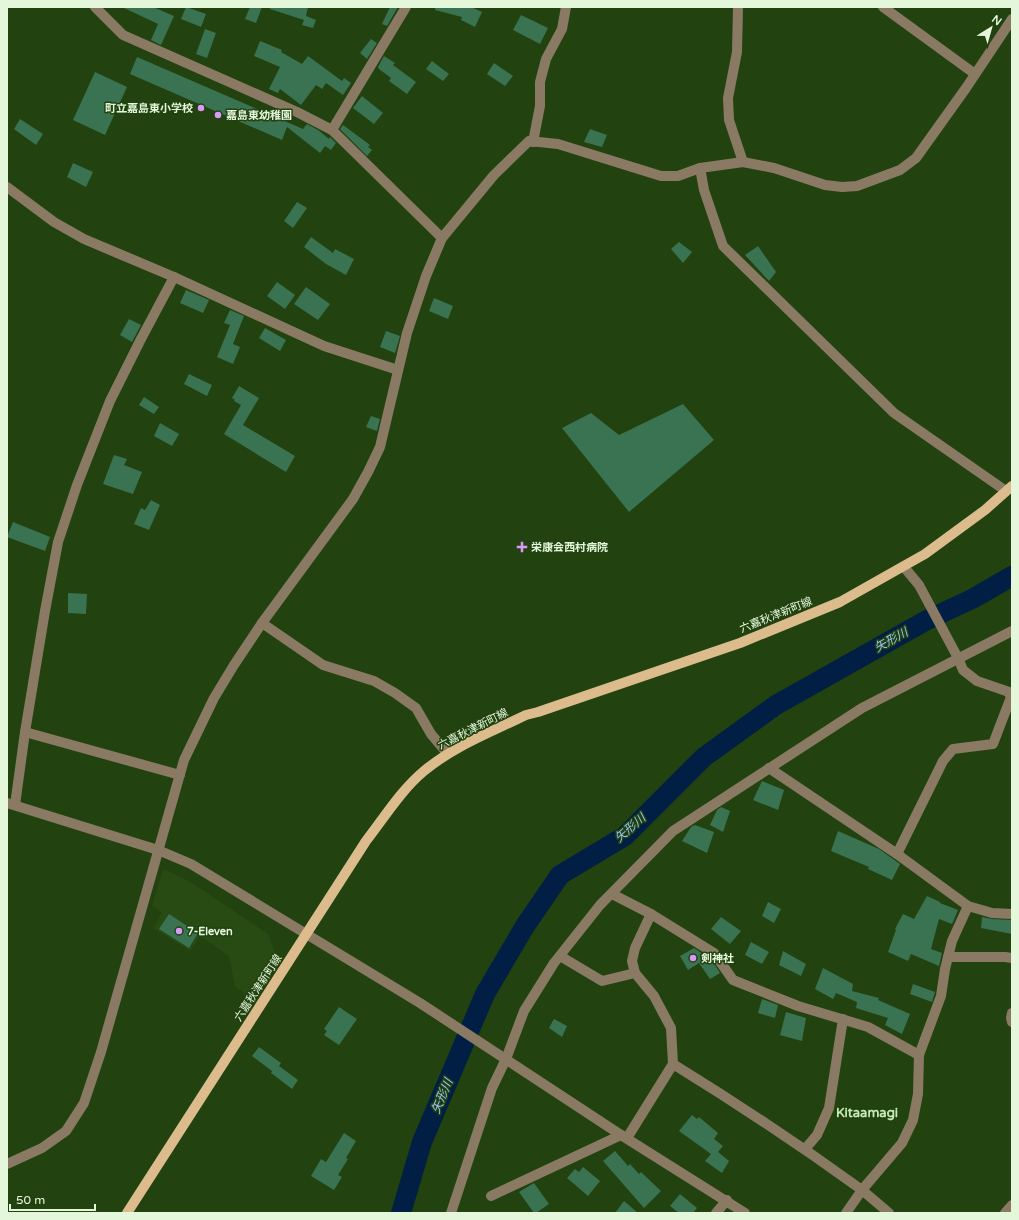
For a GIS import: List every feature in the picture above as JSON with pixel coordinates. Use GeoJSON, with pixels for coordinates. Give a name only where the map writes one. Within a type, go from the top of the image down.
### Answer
{"type":"FeatureCollection","features":[{"type":"Feature","properties":{"kind":"main road","name":"六嘉秋津新町線"},"geometry":{"type":"LineString","coordinates":[[127,1213],[366,841],[407,787],[423,771],[447,753],[526,715],[740,643],[840,602],[925,554],[985,510],[1009,488]]}},
{"type":"Feature","properties":{"kind":"street"},"geometry":{"type":"LineString","coordinates":[[95,7],[123,35],[297,112],[332,130],[442,238]]}},
{"type":"Feature","properties":{"kind":"street"},"geometry":{"type":"LineString","coordinates":[[332,130],[406,7]]}},
{"type":"Feature","properties":{"kind":"street"},"geometry":{"type":"LineString","coordinates":[[534,142],[540,106],[540,82],[546,59],[562,28],[566,7]]}},
{"type":"Feature","properties":{"kind":"street"},"geometry":{"type":"LineString","coordinates":[[738,7],[737,52],[728,98],[729,120],[743,162]]}},
{"type":"Feature","properties":{"kind":"street"},"geometry":{"type":"LineString","coordinates":[[883,7],[975,74]]}},
{"type":"Feature","properties":{"kind":"street"},"geometry":{"type":"LineString","coordinates":[[7,1164],[42,1148],[66,1131],[84,1103],[101,1052],[184,760],[214,698],[234,665],[262,623],[353,499],[368,472],[380,448],[407,333],[426,276],[442,238],[494,175],[529,141],[558,144],[661,176],[678,176],[700,168],[743,162],[774,168],[825,186],[857,186],[900,170],[916,158],[1012,19]]}},
{"type":"Feature","properties":{"kind":"street"},"geometry":{"type":"LineString","coordinates":[[700,168],[704,190],[722,242],[722,246],[894,413],[1009,488]]}},
{"type":"Feature","properties":{"kind":"street"},"geometry":{"type":"LineString","coordinates":[[7,186],[54,222],[84,239],[174,277],[324,346],[398,370]]}},
{"type":"Feature","properties":{"kind":"street"},"geometry":{"type":"LineString","coordinates":[[174,277],[110,401],[58,542],[11,804],[158,850],[191,864],[420,1003],[745,1213]]}},
{"type":"Feature","properties":{"kind":"street"},"geometry":{"type":"LineString","coordinates":[[897,854],[943,761],[954,749],[993,744],[1011,697],[1011,693],[977,681],[963,670],[919,585],[904,567]]}},
{"type":"Feature","properties":{"kind":"street"},"geometry":{"type":"LineString","coordinates":[[262,623],[323,665],[374,681],[395,693],[416,708],[432,734],[447,753]]}},
{"type":"Feature","properties":{"kind":"street"},"geometry":{"type":"LineString","coordinates":[[451,1213],[492,1088],[506,1059],[524,1011],[560,956],[600,905],[674,831],[862,708],[1012,631]]}},
{"type":"Feature","properties":{"kind":"street"},"geometry":{"type":"LineString","coordinates":[[25,732],[180,775]]}},
{"type":"Feature","properties":{"kind":"street"},"geometry":{"type":"LineString","coordinates":[[769,768],[897,854],[968,906],[992,914],[1012,914]]}},
{"type":"Feature","properties":{"kind":"street"},"geometry":{"type":"LineString","coordinates":[[612,894],[651,914],[714,953],[733,980],[798,1006],[868,1027],[919,1055]]}},
{"type":"Feature","properties":{"kind":"street"},"geometry":{"type":"LineString","coordinates":[[846,1213],[862,1190],[902,1143],[913,1120],[918,1094],[919,1055],[941,996],[952,941],[968,906]]}},
{"type":"Feature","properties":{"kind":"street"},"geometry":{"type":"LineString","coordinates":[[491,1196],[624,1136],[673,1064],[671,1028],[654,996],[635,973],[632,961],[635,948],[651,914]]}},
{"type":"Feature","properties":{"kind":"street"},"geometry":{"type":"LineString","coordinates":[[560,956],[602,980],[635,973]]}},
{"type":"Feature","properties":{"kind":"street"},"geometry":{"type":"LineString","coordinates":[[948,957],[1012,958]]}},
{"type":"Feature","properties":{"kind":"street"},"geometry":{"type":"LineString","coordinates":[[1012,1013],[1012,1022]]}},
{"type":"Feature","properties":{"kind":"street"},"geometry":{"type":"LineString","coordinates":[[805,1149],[817,1135],[829,1108],[843,1020]]}},
{"type":"Feature","properties":{"kind":"street"},"geometry":{"type":"LineString","coordinates":[[673,1064],[805,1149],[862,1190],[889,1213]]}},
{"type":"Feature","properties":{"kind":"street"},"geometry":{"type":"LineString","coordinates":[[716,1213],[727,1200]]}},
{"type":"Feature","properties":{"kind":"street"},"geometry":{"type":"LineString","coordinates":[[1006,1213],[1012,1205]]}},
{"type":"Feature","properties":{"kind":"shaded area"},"geometry":{"type":"Polygon","coordinates":[[[163,869],[183,878],[203,890],[268,934],[275,952],[250,996],[235,987],[229,956],[200,936],[190,951],[153,928],[162,913],[152,906],[163,869]]]}},
{"type":"Feature","properties":{"kind":"building"},"geometry":{"type":"Polygon","coordinates":[[[122,7],[153,7],[174,16],[161,45],[151,40],[158,24],[122,7]]]}},
{"type":"Feature","properties":{"kind":"building"},"geometry":{"type":"Polygon","coordinates":[[[186,7],[206,14],[201,27],[181,19],[186,7]]]}},
{"type":"Feature","properties":{"kind":"building"},"geometry":{"type":"Polygon","coordinates":[[[250,7],[262,7],[256,23],[245,19],[250,7]]]}},
{"type":"Feature","properties":{"kind":"building"},"geometry":{"type":"Polygon","coordinates":[[[270,7],[308,7],[306,16],[316,20],[313,28],[302,25],[304,20],[270,9],[270,7]]]}},
{"type":"Feature","properties":{"kind":"building"},"geometry":{"type":"Polygon","coordinates":[[[390,7],[398,7],[387,26],[382,24],[390,7]]]}},
{"type":"Feature","properties":{"kind":"building"},"geometry":{"type":"Polygon","coordinates":[[[435,7],[471,7],[482,12],[475,27],[461,20],[462,17],[435,10],[435,7]]]}},
{"type":"Feature","properties":{"kind":"building"},"geometry":{"type":"Polygon","coordinates":[[[521,15],[548,28],[540,44],[513,30],[521,15]]]}},
{"type":"Feature","properties":{"kind":"building"},"geometry":{"type":"Polygon","coordinates":[[[205,29],[216,33],[207,58],[196,54],[205,29]]]}},
{"type":"Feature","properties":{"kind":"building"},"geometry":{"type":"Polygon","coordinates":[[[371,39],[377,43],[367,59],[360,53],[371,39]]]}},
{"type":"Feature","properties":{"kind":"building"},"geometry":{"type":"Polygon","coordinates":[[[260,41],[282,50],[281,52],[302,64],[308,56],[342,81],[344,78],[351,83],[343,95],[326,83],[322,89],[316,85],[301,105],[280,89],[278,93],[269,89],[280,67],[254,56],[260,41]]]}},
{"type":"Feature","properties":{"kind":"building"},"geometry":{"type":"Polygon","coordinates":[[[384,56],[395,63],[393,65],[416,82],[407,94],[389,81],[391,78],[379,69],[378,67],[384,56]]]}},
{"type":"Feature","properties":{"kind":"building"},"geometry":{"type":"Polygon","coordinates":[[[137,57],[303,129],[307,124],[318,130],[329,139],[330,137],[336,143],[331,150],[325,146],[320,153],[287,127],[282,140],[130,74],[137,57]]]}},
{"type":"Feature","properties":{"kind":"building"},"geometry":{"type":"Polygon","coordinates":[[[432,61],[449,74],[443,81],[426,69],[432,61]]]}},
{"type":"Feature","properties":{"kind":"building"},"geometry":{"type":"Polygon","coordinates":[[[494,63],[513,76],[505,86],[487,74],[494,63]]]}},
{"type":"Feature","properties":{"kind":"building"},"geometry":{"type":"Polygon","coordinates":[[[95,72],[127,87],[105,135],[73,120],[95,72]]]}},
{"type":"Feature","properties":{"kind":"building"},"geometry":{"type":"Polygon","coordinates":[[[362,96],[383,113],[374,124],[353,108],[362,96]]]}},
{"type":"Feature","properties":{"kind":"building"},"geometry":{"type":"Polygon","coordinates":[[[20,119],[43,134],[36,145],[14,129],[20,119]]]}},
{"type":"Feature","properties":{"kind":"building"},"geometry":{"type":"Polygon","coordinates":[[[343,125],[370,145],[368,147],[372,150],[367,156],[340,129],[343,125]]]}},
{"type":"Feature","properties":{"kind":"building"},"geometry":{"type":"Polygon","coordinates":[[[590,129],[607,135],[602,147],[584,142],[590,129]]]}},
{"type":"Feature","properties":{"kind":"building"},"geometry":{"type":"Polygon","coordinates":[[[73,163],[93,172],[86,187],[67,177],[73,163]]]}},
{"type":"Feature","properties":{"kind":"building"},"geometry":{"type":"Polygon","coordinates":[[[297,202],[307,208],[293,228],[284,221],[297,202]]]}},
{"type":"Feature","properties":{"kind":"building"},"geometry":{"type":"Polygon","coordinates":[[[311,237],[333,253],[335,249],[354,259],[346,275],[326,264],[304,247],[311,237]]]}},
{"type":"Feature","properties":{"kind":"building"},"geometry":{"type":"Polygon","coordinates":[[[679,242],[692,252],[683,263],[671,249],[679,242]]]}},
{"type":"Feature","properties":{"kind":"building"},"geometry":{"type":"Polygon","coordinates":[[[758,246],[776,272],[769,281],[745,255],[758,246]]]}},
{"type":"Feature","properties":{"kind":"building"},"geometry":{"type":"Polygon","coordinates":[[[277,282],[295,295],[285,309],[267,296],[277,282]]]}},
{"type":"Feature","properties":{"kind":"building"},"geometry":{"type":"Polygon","coordinates":[[[306,287],[330,304],[318,320],[294,304],[306,287]]]}},
{"type":"Feature","properties":{"kind":"building"},"geometry":{"type":"Polygon","coordinates":[[[186,290],[209,300],[203,313],[180,303],[186,290]]]}},
{"type":"Feature","properties":{"kind":"building"},"geometry":{"type":"Polygon","coordinates":[[[434,298],[453,306],[448,319],[429,311],[434,298]]]}},
{"type":"Feature","properties":{"kind":"building"},"geometry":{"type":"Polygon","coordinates":[[[230,310],[244,316],[233,344],[240,347],[233,364],[217,357],[230,325],[224,323],[230,310]]]}},
{"type":"Feature","properties":{"kind":"building"},"geometry":{"type":"Polygon","coordinates":[[[129,319],[141,325],[132,342],[120,335],[129,319]]]}},
{"type":"Feature","properties":{"kind":"building"},"geometry":{"type":"Polygon","coordinates":[[[265,328],[286,340],[280,351],[259,338],[265,328]]]}},
{"type":"Feature","properties":{"kind":"building"},"geometry":{"type":"Polygon","coordinates":[[[386,331],[400,336],[395,353],[380,347],[386,331]]]}},
{"type":"Feature","properties":{"kind":"building"},"geometry":{"type":"Polygon","coordinates":[[[189,374],[212,385],[207,396],[184,384],[189,374]]]}},
{"type":"Feature","properties":{"kind":"building"},"geometry":{"type":"Polygon","coordinates":[[[239,386],[259,398],[243,425],[295,456],[286,472],[224,434],[241,405],[232,398],[239,386]]]}},
{"type":"Feature","properties":{"kind":"building"},"geometry":{"type":"Polygon","coordinates":[[[144,397],[159,407],[154,414],[139,405],[144,397]]]}},
{"type":"Feature","properties":{"kind":"building"},"geometry":{"type":"Polygon","coordinates":[[[683,404],[714,440],[629,512],[562,428],[591,413],[619,435],[683,404]]]}},
{"type":"Feature","properties":{"kind":"building"},"geometry":{"type":"Polygon","coordinates":[[[371,416],[380,419],[377,431],[366,427],[371,416]]]}},
{"type":"Feature","properties":{"kind":"building"},"geometry":{"type":"Polygon","coordinates":[[[160,423],[179,434],[172,446],[154,436],[160,423]]]}},
{"type":"Feature","properties":{"kind":"building"},"geometry":{"type":"Polygon","coordinates":[[[114,455],[127,459],[124,465],[142,472],[133,494],[103,484],[114,455]]]}},
{"type":"Feature","properties":{"kind":"building"},"geometry":{"type":"Polygon","coordinates":[[[151,500],[160,505],[149,530],[134,524],[141,508],[145,510],[151,500]]]}},
{"type":"Feature","properties":{"kind":"building"},"geometry":{"type":"Polygon","coordinates":[[[13,522],[50,537],[45,551],[7,537],[13,522]]]}},
{"type":"Feature","properties":{"kind":"building"},"geometry":{"type":"Polygon","coordinates":[[[68,593],[87,594],[86,614],[68,613],[68,593]]]}},
{"type":"Feature","properties":{"kind":"building"},"geometry":{"type":"Polygon","coordinates":[[[762,781],[784,790],[778,810],[753,800],[762,781]]]}},
{"type":"Feature","properties":{"kind":"building"},"geometry":{"type":"Polygon","coordinates":[[[721,807],[730,811],[723,832],[710,825],[717,810],[721,807]]]}},
{"type":"Feature","properties":{"kind":"building"},"geometry":{"type":"Polygon","coordinates":[[[695,825],[714,832],[707,853],[682,841],[691,827],[695,825]]]}},
{"type":"Feature","properties":{"kind":"building"},"geometry":{"type":"Polygon","coordinates":[[[838,831],[879,849],[900,864],[892,880],[868,869],[869,867],[831,851],[838,831]]]}},
{"type":"Feature","properties":{"kind":"building"},"geometry":{"type":"Polygon","coordinates":[[[927,896],[958,910],[952,924],[939,919],[931,949],[942,953],[939,966],[911,954],[908,961],[888,952],[896,930],[895,929],[903,914],[914,919],[927,896]]]}},
{"type":"Feature","properties":{"kind":"building"},"geometry":{"type":"Polygon","coordinates":[[[768,902],[781,909],[774,923],[762,916],[768,902]]]}},
{"type":"Feature","properties":{"kind":"building","name":"7-Eleven"},"geometry":{"type":"Polygon","coordinates":[[[169,914],[198,933],[189,948],[159,929],[169,914]]]}},
{"type":"Feature","properties":{"kind":"building"},"geometry":{"type":"Polygon","coordinates":[[[721,917],[741,931],[730,944],[711,929],[721,917]]]}},
{"type":"Feature","properties":{"kind":"building"},"geometry":{"type":"Polygon","coordinates":[[[982,917],[1012,920],[1012,934],[981,928],[982,917]]]}},
{"type":"Feature","properties":{"kind":"building"},"geometry":{"type":"Polygon","coordinates":[[[751,942],[769,952],[762,964],[745,955],[751,942]]]}},
{"type":"Feature","properties":{"kind":"building"},"geometry":{"type":"Polygon","coordinates":[[[694,948],[703,954],[710,964],[713,962],[720,973],[710,979],[699,963],[688,970],[680,956],[694,948]]]}},
{"type":"Feature","properties":{"kind":"building"},"geometry":{"type":"Polygon","coordinates":[[[783,951],[806,964],[801,976],[779,965],[783,951]]]}},
{"type":"Feature","properties":{"kind":"building"},"geometry":{"type":"Polygon","coordinates":[[[823,968],[853,984],[852,991],[879,998],[878,1000],[910,1014],[902,1034],[885,1025],[888,1018],[856,1008],[857,1002],[836,993],[833,999],[815,989],[823,968]]]}},
{"type":"Feature","properties":{"kind":"building"},"geometry":{"type":"Polygon","coordinates":[[[913,984],[935,992],[932,1002],[910,994],[913,984]]]}},
{"type":"Feature","properties":{"kind":"building"},"geometry":{"type":"Polygon","coordinates":[[[762,999],[778,1005],[775,1018],[758,1013],[762,999]]]}},
{"type":"Feature","properties":{"kind":"building"},"geometry":{"type":"Polygon","coordinates":[[[339,1007],[357,1019],[339,1045],[324,1035],[327,1031],[324,1029],[339,1007]]]}},
{"type":"Feature","properties":{"kind":"building"},"geometry":{"type":"Polygon","coordinates":[[[786,1012],[806,1018],[802,1041],[780,1035],[786,1012]]]}},
{"type":"Feature","properties":{"kind":"building"},"geometry":{"type":"Polygon","coordinates":[[[554,1019],[567,1026],[562,1037],[549,1028],[554,1019]]]}},
{"type":"Feature","properties":{"kind":"building"},"geometry":{"type":"Polygon","coordinates":[[[259,1047],[281,1063],[279,1066],[298,1080],[292,1089],[252,1056],[259,1047]]]}},
{"type":"Feature","properties":{"kind":"building"},"geometry":{"type":"Polygon","coordinates":[[[692,1115],[697,1119],[699,1117],[718,1133],[714,1139],[723,1146],[718,1152],[729,1161],[722,1173],[705,1161],[711,1154],[679,1131],[692,1115]]]}},
{"type":"Feature","properties":{"kind":"building"},"geometry":{"type":"Polygon","coordinates":[[[344,1133],[356,1141],[346,1158],[348,1159],[338,1175],[342,1177],[334,1190],[311,1176],[321,1159],[326,1162],[344,1133]]]}},
{"type":"Feature","properties":{"kind":"building"},"geometry":{"type":"Polygon","coordinates":[[[615,1151],[628,1166],[630,1164],[639,1174],[641,1172],[661,1191],[644,1208],[603,1161],[615,1151]]]}},
{"type":"Feature","properties":{"kind":"building"},"geometry":{"type":"Polygon","coordinates":[[[583,1167],[600,1181],[588,1196],[567,1178],[575,1169],[579,1172],[583,1167]]]}},
{"type":"Feature","properties":{"kind":"building"},"geometry":{"type":"Polygon","coordinates":[[[534,1183],[549,1204],[536,1213],[534,1213],[519,1192],[534,1183]]]}},
{"type":"Feature","properties":{"kind":"building"},"geometry":{"type":"Polygon","coordinates":[[[680,1194],[697,1208],[693,1213],[679,1213],[670,1206],[680,1194]]]}},
{"type":"Feature","properties":{"kind":"building"},"geometry":{"type":"Polygon","coordinates":[[[624,1201],[638,1213],[615,1213],[624,1201]]]}},
{"type":"Feature","properties":{"kind":"waterway","name":"矢形川"},"geometry":{"type":"LineString","coordinates":[[401,1213],[422,1142],[485,994],[525,926],[560,875],[625,836],[704,757],[776,705],[927,620],[974,598],[1012,576]]}},
{"type":"Feature","properties":{"kind":"place","name":"町立嘉島東小学校"},"geometry":{"type":"Point","coordinates":[201,108]}},
{"type":"Feature","properties":{"kind":"place","name":"嘉島東幼稚園"},"geometry":{"type":"Point","coordinates":[218,115]}},
{"type":"Feature","properties":{"kind":"place","name":"栄康会西村病院"},"geometry":{"type":"Point","coordinates":[522,547]}},
{"type":"Feature","properties":{"kind":"place","name":"7-Eleven"},"geometry":{"type":"Point","coordinates":[179,931]}},
{"type":"Feature","properties":{"kind":"place","name":"剣神社"},"geometry":{"type":"Point","coordinates":[693,958]}},
{"type":"Feature","properties":{"kind":"district","name":"Kitaamagi"},"geometry":{"type":"Point","coordinates":[867,1113]}}]}
